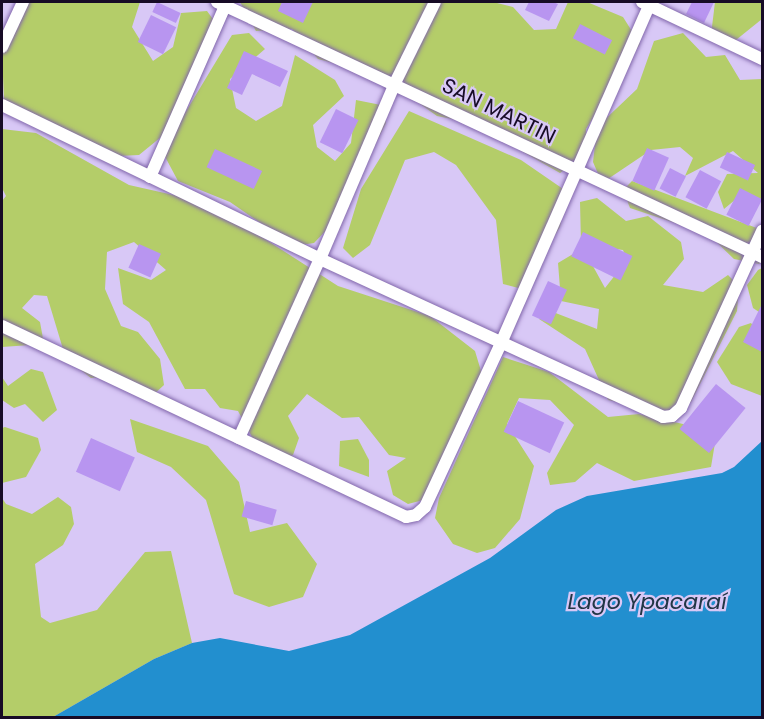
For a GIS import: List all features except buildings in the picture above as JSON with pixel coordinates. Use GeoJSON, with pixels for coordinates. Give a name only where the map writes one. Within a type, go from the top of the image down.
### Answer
{"type":"FeatureCollection","features":[{"type":"Feature","properties":{"kind":"street"},"geometry":{"type":"LineString","coordinates":[[2,47],[23,2]]}},
{"type":"Feature","properties":{"kind":"street"},"geometry":{"type":"LineString","coordinates":[[239,438],[320,260],[395,83],[435,2]]}},
{"type":"Feature","properties":{"kind":"street"},"geometry":{"type":"LineString","coordinates":[[150,177],[223,3]]}},
{"type":"Feature","properties":{"kind":"street","name":"SAN MARTIN"},"geometry":{"type":"LineString","coordinates":[[223,3],[758,255]]}},
{"type":"Feature","properties":{"kind":"street"},"geometry":{"type":"LineString","coordinates":[[2,326],[406,517],[416,515],[425,507],[501,343],[647,3],[762,59]]}},
{"type":"Feature","properties":{"kind":"street"},"geometry":{"type":"LineString","coordinates":[[2,105],[320,260],[663,417],[672,416],[681,408],[758,255],[762,231]]}},
{"type":"Feature","properties":{"kind":"green space"},"geometry":{"type":"Polygon","coordinates":[[[24,2],[140,2],[132,27],[153,61],[173,47],[181,13],[207,11],[221,30],[166,133],[139,155],[119,156],[4,100],[2,53],[24,2]]]}},
{"type":"Feature","properties":{"kind":"green space"},"geometry":{"type":"Polygon","coordinates":[[[240,2],[493,2],[513,7],[534,30],[556,29],[568,2],[587,2],[623,17],[640,44],[586,129],[586,155],[560,173],[472,123],[437,116],[379,75],[318,59],[292,29],[256,31],[240,2]]]}},
{"type":"Feature","properties":{"kind":"green space"},"geometry":{"type":"Polygon","coordinates":[[[715,2],[762,2],[762,19],[731,44],[711,35],[715,2]]]}},
{"type":"Feature","properties":{"kind":"green space"},"geometry":{"type":"Polygon","coordinates":[[[249,33],[265,49],[230,79],[236,108],[256,121],[282,106],[295,55],[335,80],[344,96],[313,125],[317,147],[335,161],[351,143],[356,100],[381,105],[386,123],[339,217],[314,243],[294,246],[230,202],[178,181],[162,151],[232,35],[249,33]]]}},
{"type":"Feature","properties":{"kind":"green space"},"geometry":{"type":"Polygon","coordinates":[[[683,33],[706,57],[725,55],[740,80],[762,79],[762,202],[742,194],[724,209],[718,192],[727,174],[758,173],[733,151],[685,176],[693,158],[680,147],[651,150],[602,183],[593,162],[597,127],[637,89],[654,41],[683,33]]]}},
{"type":"Feature","properties":{"kind":"green space"},"geometry":{"type":"Polygon","coordinates":[[[409,111],[521,160],[566,191],[560,227],[522,289],[503,284],[496,220],[456,165],[434,152],[405,160],[370,245],[353,258],[343,248],[361,189],[409,111]]]}},
{"type":"Feature","properties":{"kind":"green space"},"geometry":{"type":"Polygon","coordinates":[[[2,129],[36,133],[129,185],[209,203],[338,286],[430,316],[475,351],[484,381],[431,498],[408,504],[393,495],[387,471],[406,458],[389,455],[359,417],[342,418],[307,394],[288,416],[299,438],[293,455],[276,462],[259,450],[238,411],[220,408],[205,389],[185,389],[149,322],[123,304],[118,268],[151,280],[166,270],[134,242],[107,252],[105,289],[121,326],[138,332],[160,359],[164,385],[151,397],[115,376],[91,378],[66,359],[47,296],[34,295],[22,308],[40,322],[44,344],[2,347],[2,201],[6,196],[2,188],[2,129]]]}},
{"type":"Feature","properties":{"kind":"green space"},"geometry":{"type":"Polygon","coordinates":[[[632,181],[762,230],[762,261],[759,264],[734,259],[708,234],[630,208],[623,190],[632,181]]]}},
{"type":"Feature","properties":{"kind":"green space"},"geometry":{"type":"Polygon","coordinates":[[[597,198],[626,221],[648,216],[681,242],[684,259],[663,285],[703,292],[728,275],[739,286],[737,311],[691,402],[671,414],[608,400],[585,349],[539,319],[553,312],[597,329],[599,309],[561,301],[558,263],[583,248],[605,288],[627,260],[623,250],[581,244],[580,202],[597,198]]]}},
{"type":"Feature","properties":{"kind":"green space"},"geometry":{"type":"Polygon","coordinates":[[[762,268],[762,314],[753,308],[747,285],[762,268]]]}},
{"type":"Feature","properties":{"kind":"green space"},"geometry":{"type":"Polygon","coordinates":[[[751,323],[762,338],[762,396],[731,384],[717,362],[739,327],[751,323]]]}},
{"type":"Feature","properties":{"kind":"green space"},"geometry":{"type":"Polygon","coordinates":[[[503,357],[549,372],[608,417],[639,414],[705,429],[715,443],[711,467],[634,481],[597,463],[575,482],[550,485],[547,473],[574,425],[550,400],[519,398],[507,424],[534,466],[520,519],[495,548],[477,553],[453,544],[435,518],[439,498],[503,357]]]}},
{"type":"Feature","properties":{"kind":"green space"},"geometry":{"type":"Polygon","coordinates":[[[31,369],[43,372],[57,410],[43,422],[25,404],[14,408],[2,400],[2,377],[8,386],[31,369]]]}},
{"type":"Feature","properties":{"kind":"green space"},"geometry":{"type":"Polygon","coordinates":[[[130,419],[208,446],[239,482],[250,532],[287,523],[317,564],[303,597],[269,607],[234,594],[206,500],[171,467],[137,452],[130,419]]]}},
{"type":"Feature","properties":{"kind":"green space"},"geometry":{"type":"Polygon","coordinates":[[[2,428],[38,438],[41,450],[26,477],[2,483],[2,428]]]}},
{"type":"Feature","properties":{"kind":"green space"},"geometry":{"type":"Polygon","coordinates":[[[358,439],[369,460],[369,477],[339,466],[340,441],[358,439]]]}},
{"type":"Feature","properties":{"kind":"green space"},"geometry":{"type":"Polygon","coordinates":[[[58,497],[71,507],[74,524],[63,545],[35,564],[41,617],[50,623],[97,610],[145,552],[171,551],[192,643],[154,659],[53,717],[2,717],[2,498],[6,504],[32,514],[58,497]]]}},
{"type":"Feature","properties":{"kind":"water","name":"Lago Ypacaraí"},"geometry":{"type":"Polygon","coordinates":[[[762,441],[762,717],[53,717],[154,659],[192,643],[220,638],[289,651],[350,635],[490,558],[556,510],[587,496],[722,473],[734,467],[762,441]]]}}]}
